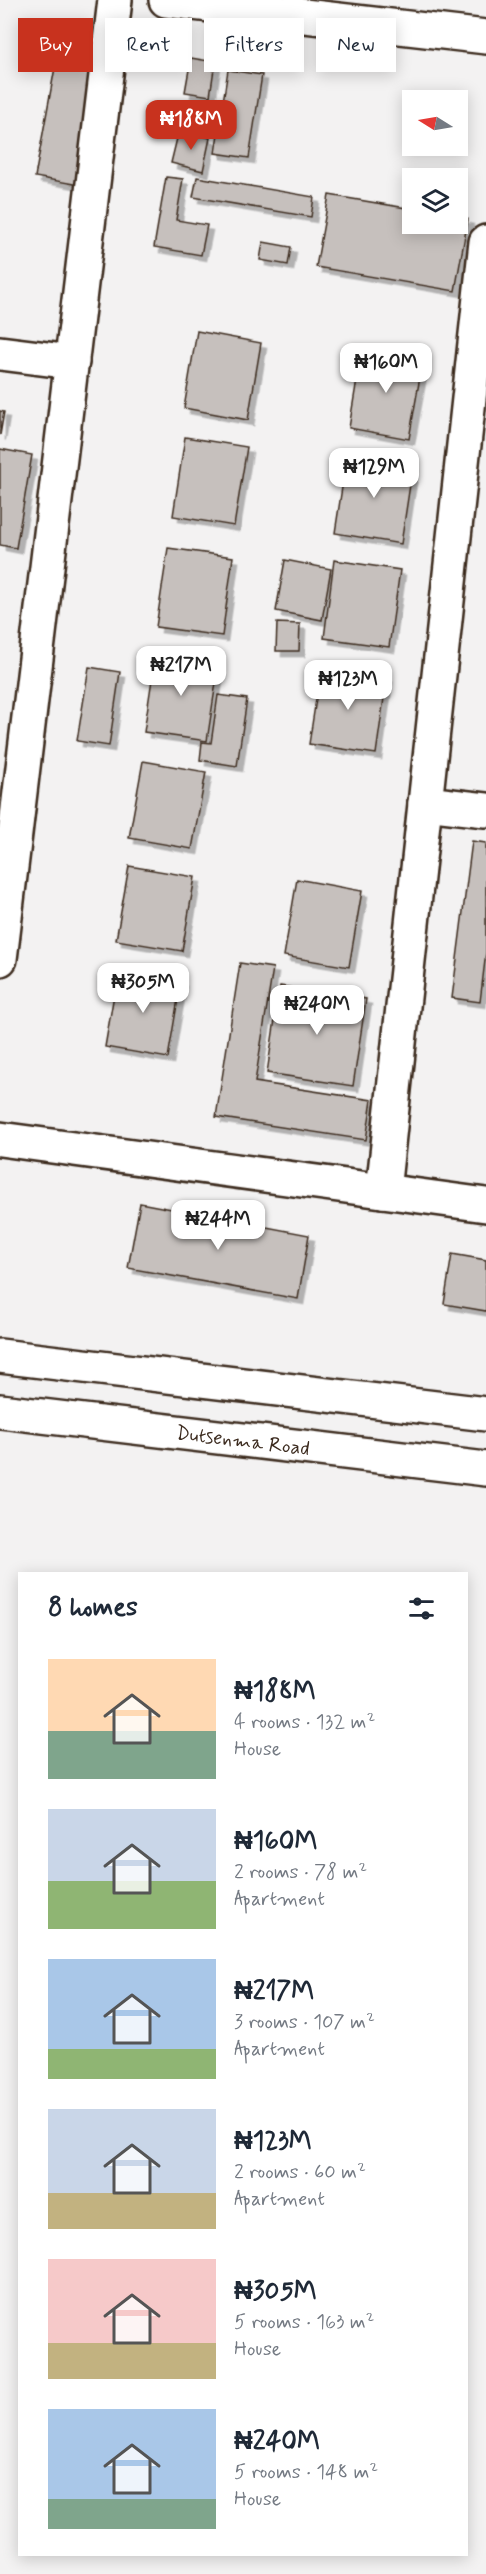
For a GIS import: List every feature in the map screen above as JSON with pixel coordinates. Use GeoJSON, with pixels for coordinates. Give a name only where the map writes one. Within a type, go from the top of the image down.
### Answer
{"type":"FeatureCollection","features":[{"type":"Feature","properties":{"kind":"street"},"geometry":{"type":"LineString","coordinates":[[0,959],[12,751],[72,362],[115,0]]}},
{"type":"Feature","properties":{"kind":"street"},"geometry":{"type":"LineString","coordinates":[[166,0],[486,36]]}},
{"type":"Feature","properties":{"kind":"street"},"geometry":{"type":"LineString","coordinates":[[383,1191],[425,803],[476,418],[486,242]]}},
{"type":"Feature","properties":{"kind":"street"},"geometry":{"type":"LineString","coordinates":[[0,353],[72,362]]}},
{"type":"Feature","properties":{"kind":"street"},"geometry":{"type":"LineString","coordinates":[[425,803],[486,810]]}},
{"type":"Feature","properties":{"kind":"street"},"geometry":{"type":"LineString","coordinates":[[0,1139],[486,1204]]}},
{"type":"Feature","properties":{"kind":"street"},"geometry":{"type":"LineString","coordinates":[[0,1356],[486,1414]]}},
{"type":"Feature","properties":{"kind":"street","name":"Dutsenma Road"},"geometry":{"type":"LineString","coordinates":[[0,1412],[486,1469]]}},
{"type":"Feature","properties":{"kind":"building"},"geometry":{"type":"Polygon","coordinates":[[[93,46],[103,48],[79,185],[35,177],[54,72],[93,72],[93,46]]]}},
{"type":"Feature","properties":{"kind":"building"},"geometry":{"type":"Polygon","coordinates":[[[192,58],[204,60],[204,72],[214,72],[210,96],[185,92],[189,72],[192,72],[192,58]]]}},
{"type":"Feature","properties":{"kind":"building"},"geometry":{"type":"Polygon","coordinates":[[[228,72],[262,75],[249,158],[215,153],[228,72]]]}},
{"type":"Feature","properties":{"kind":"building"},"geometry":{"type":"Polygon","coordinates":[[[179,130],[210,138],[203,171],[171,163],[179,130]]]}},
{"type":"Feature","properties":{"kind":"building"},"geometry":{"type":"Polygon","coordinates":[[[166,177],[183,179],[176,220],[207,225],[201,255],[154,247],[166,177]]]}},
{"type":"Feature","properties":{"kind":"building"},"geometry":{"type":"Polygon","coordinates":[[[197,177],[314,197],[311,217],[193,197],[197,177]]]}},
{"type":"Feature","properties":{"kind":"building"},"geometry":{"type":"Polygon","coordinates":[[[329,195],[402,207],[402,234],[465,234],[455,291],[316,267],[329,195]]]}},
{"type":"Feature","properties":{"kind":"building"},"geometry":{"type":"Polygon","coordinates":[[[263,242],[291,247],[288,265],[260,260],[263,242]]]}},
{"type":"Feature","properties":{"kind":"building"},"geometry":{"type":"Polygon","coordinates":[[[197,331],[261,343],[248,420],[184,408],[197,331]]]}},
{"type":"Feature","properties":{"kind":"building"},"geometry":{"type":"Polygon","coordinates":[[[362,349],[423,360],[409,439],[349,428],[362,349]]]}},
{"type":"Feature","properties":{"kind":"building"},"geometry":{"type":"Polygon","coordinates":[[[0,411],[4,412],[0,435],[0,411]]]}},
{"type":"Feature","properties":{"kind":"building"},"geometry":{"type":"Polygon","coordinates":[[[185,437],[247,447],[234,526],[173,516],[185,437]]]}},
{"type":"Feature","properties":{"kind":"building"},"geometry":{"type":"Polygon","coordinates":[[[0,449],[32,455],[16,548],[0,545],[0,449]]]}},
{"type":"Feature","properties":{"kind":"building"},"geometry":{"type":"Polygon","coordinates":[[[347,455],[413,465],[401,544],[335,533],[347,455]]]}},
{"type":"Feature","properties":{"kind":"building"},"geometry":{"type":"Polygon","coordinates":[[[168,548],[233,557],[222,636],[156,627],[168,548]]]}},
{"type":"Feature","properties":{"kind":"building"},"geometry":{"type":"Polygon","coordinates":[[[285,560],[331,569],[322,620],[276,611],[285,560]]]}},
{"type":"Feature","properties":{"kind":"building"},"geometry":{"type":"Polygon","coordinates":[[[334,560],[400,570],[389,647],[324,638],[334,560]]]}},
{"type":"Feature","properties":{"kind":"building"},"geometry":{"type":"Polygon","coordinates":[[[277,623],[300,624],[299,651],[276,651],[277,623]]]}},
{"type":"Feature","properties":{"kind":"building"},"geometry":{"type":"Polygon","coordinates":[[[156,653],[219,663],[207,741],[144,732],[156,653]]]}},
{"type":"Feature","properties":{"kind":"building"},"geometry":{"type":"Polygon","coordinates":[[[89,667],[120,672],[109,746],[77,741],[89,667]]]}},
{"type":"Feature","properties":{"kind":"building"},"geometry":{"type":"Polygon","coordinates":[[[321,667],[387,677],[376,754],[309,744],[321,667]]]}},
{"type":"Feature","properties":{"kind":"building"},"geometry":{"type":"Polygon","coordinates":[[[218,695],[247,699],[237,766],[200,760],[202,742],[211,743],[218,695]]]}},
{"type":"Feature","properties":{"kind":"building"},"geometry":{"type":"Polygon","coordinates":[[[143,761],[206,772],[192,849],[129,838],[143,761]]]}},
{"type":"Feature","properties":{"kind":"building"},"geometry":{"type":"Polygon","coordinates":[[[472,841],[486,843],[486,952],[480,1002],[452,998],[472,841]]]}},
{"type":"Feature","properties":{"kind":"building"},"geometry":{"type":"Polygon","coordinates":[[[129,866],[195,877],[182,951],[116,940],[129,866]]]}},
{"type":"Feature","properties":{"kind":"building"},"geometry":{"type":"Polygon","coordinates":[[[297,879],[362,891],[349,967],[284,956],[297,879]]]}},
{"type":"Feature","properties":{"kind":"building"},"geometry":{"type":"Polygon","coordinates":[[[240,963],[273,968],[255,1082],[372,1100],[366,1140],[216,1117],[240,963]]]}},
{"type":"Feature","properties":{"kind":"building"},"geometry":{"type":"Polygon","coordinates":[[[118,971],[181,981],[168,1058],[105,1047],[118,971]]]}},
{"type":"Feature","properties":{"kind":"building"},"geometry":{"type":"Polygon","coordinates":[[[280,986],[366,999],[353,1086],[267,1073],[280,986]]]}},
{"type":"Feature","properties":{"kind":"building"},"geometry":{"type":"Polygon","coordinates":[[[140,1203],[309,1235],[298,1299],[128,1268],[140,1203]]]}},
{"type":"Feature","properties":{"kind":"building"},"geometry":{"type":"Polygon","coordinates":[[[452,1254],[486,1260],[486,1311],[444,1304],[452,1254]]]}}]}
